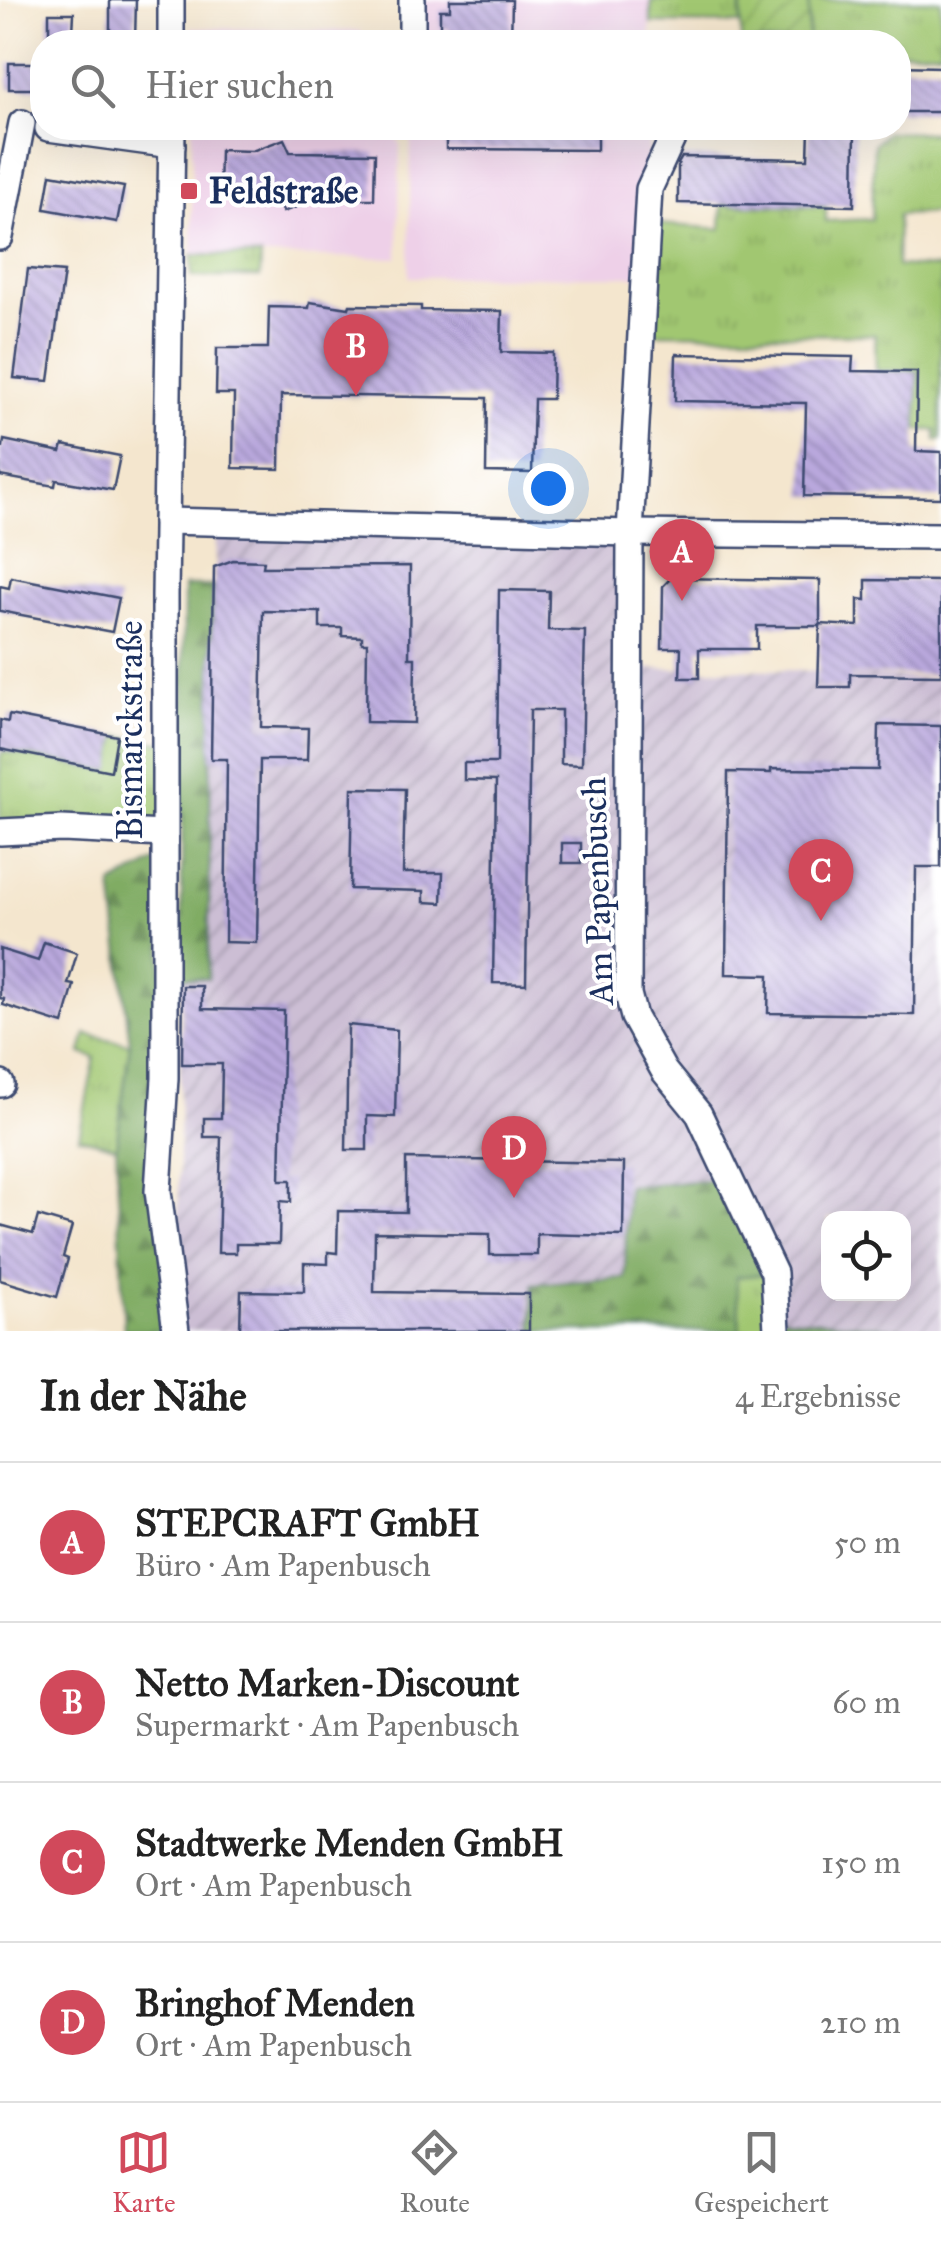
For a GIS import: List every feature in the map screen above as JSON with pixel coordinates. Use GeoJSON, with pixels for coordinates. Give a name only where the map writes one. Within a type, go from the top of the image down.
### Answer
{"type":"FeatureCollection","features":[{"type":"Feature","properties":{"kind":"street"},"geometry":{"type":"LineString","coordinates":[[171,0],[171,30]]}},
{"type":"Feature","properties":{"kind":"street"},"geometry":{"type":"LineString","coordinates":[[412,0],[412,30]]}},
{"type":"Feature","properties":{"kind":"street"},"geometry":{"type":"LineString","coordinates":[[0,238],[28,124]]}},
{"type":"Feature","properties":{"kind":"street","name":"Bismarckstraße"},"geometry":{"type":"LineString","coordinates":[[172,140],[164,834],[166,1078],[158,1191],[176,1331]]}},
{"type":"Feature","properties":{"kind":"street","name":"Am Papenbusch"},"geometry":{"type":"LineString","coordinates":[[671,140],[649,189],[630,533],[628,994],[634,1017],[664,1071],[699,1114],[774,1273],[777,1331]]}},
{"type":"Feature","properties":{"kind":"street"},"geometry":{"type":"LineString","coordinates":[[166,521],[630,533],[941,536]]}},
{"type":"Feature","properties":{"kind":"street"},"geometry":{"type":"LineString","coordinates":[[0,832],[62,829],[164,834]]}},
{"type":"Feature","properties":{"kind":"shaded area"},"geometry":{"type":"Polygon","coordinates":[[[413,0],[651,0],[650,30],[412,30],[413,0]]]}},
{"type":"Feature","properties":{"kind":"shaded area"},"geometry":{"type":"Polygon","coordinates":[[[192,28],[304,30],[192,30],[192,28]]]}},
{"type":"Feature","properties":{"kind":"shaded area"},"geometry":{"type":"Polygon","coordinates":[[[192,140],[400,143],[398,258],[192,255],[192,140]]]}},
{"type":"Feature","properties":{"kind":"shaded area"},"geometry":{"type":"Polygon","coordinates":[[[411,140],[649,140],[644,276],[409,277],[411,140]]]}},
{"type":"Feature","properties":{"kind":"shaded area"},"geometry":{"type":"Polygon","coordinates":[[[216,524],[630,533],[629,668],[787,670],[941,679],[941,1331],[776,1317],[771,1267],[534,1284],[534,1331],[177,1331],[181,977],[208,978],[216,524]]]}},
{"type":"Feature","properties":{"kind":"green space"},"geometry":{"type":"Polygon","coordinates":[[[651,0],[741,0],[741,24],[651,23],[651,0]]]}},
{"type":"Feature","properties":{"kind":"green space"},"geometry":{"type":"Polygon","coordinates":[[[741,0],[809,0],[808,30],[741,30],[741,0]]]}},
{"type":"Feature","properties":{"kind":"green space"},"geometry":{"type":"Polygon","coordinates":[[[809,0],[941,0],[941,51],[911,51],[911,30],[808,30],[809,0]]]}},
{"type":"Feature","properties":{"kind":"green space"},"geometry":{"type":"Polygon","coordinates":[[[911,132],[941,133],[941,213],[898,215],[897,266],[941,268],[941,440],[936,440],[936,430],[917,430],[918,371],[876,371],[875,335],[641,333],[647,223],[721,229],[722,205],[826,207],[826,221],[872,219],[874,144],[878,140],[911,140],[911,132]]]}},
{"type":"Feature","properties":{"kind":"green space"},"geometry":{"type":"Polygon","coordinates":[[[192,255],[261,256],[260,277],[192,277],[192,255]]]}},
{"type":"Feature","properties":{"kind":"green space"},"geometry":{"type":"Polygon","coordinates":[[[184,586],[213,586],[208,979],[181,977],[184,586]]]}},
{"type":"Feature","properties":{"kind":"green space"},"geometry":{"type":"Polygon","coordinates":[[[118,736],[167,743],[164,834],[0,832],[3,751],[110,771],[118,736]]]}},
{"type":"Feature","properties":{"kind":"green space"},"geometry":{"type":"Polygon","coordinates":[[[164,856],[158,1191],[176,1331],[124,1331],[116,1147],[130,1044],[112,885],[164,856]]]}},
{"type":"Feature","properties":{"kind":"green space"},"geometry":{"type":"Polygon","coordinates":[[[86,1034],[130,1044],[116,1147],[79,1137],[95,1058],[81,1053],[86,1034]]]}},
{"type":"Feature","properties":{"kind":"green space"},"geometry":{"type":"Polygon","coordinates":[[[729,1179],[774,1273],[736,1277],[740,1331],[533,1331],[533,1284],[625,1278],[627,1186],[729,1179]]]}},
{"type":"Feature","properties":{"kind":"green space"},"geometry":{"type":"Polygon","coordinates":[[[774,1273],[778,1331],[740,1331],[736,1276],[774,1273]]]}},
{"type":"Feature","properties":{"kind":"green space"},"geometry":{"type":"Polygon","coordinates":[[[776,1317],[923,1331],[777,1331],[776,1317]]]}},
{"type":"Feature","properties":{"kind":"building"},"geometry":{"type":"Polygon","coordinates":[[[110,0],[136,0],[135,30],[110,30],[110,0]]]}},
{"type":"Feature","properties":{"kind":"building"},"geometry":{"type":"Polygon","coordinates":[[[450,0],[512,0],[511,30],[440,28],[440,10],[450,10],[450,0]]]}},
{"type":"Feature","properties":{"kind":"building"},"geometry":{"type":"Polygon","coordinates":[[[49,13],[74,13],[73,30],[49,30],[49,13]]]}},
{"type":"Feature","properties":{"kind":"building"},"geometry":{"type":"Polygon","coordinates":[[[9,63],[30,63],[30,89],[9,89],[9,63]]]}},
{"type":"Feature","properties":{"kind":"building"},"geometry":{"type":"Polygon","coordinates":[[[911,66],[941,67],[941,112],[911,112],[911,66]]]}},
{"type":"Feature","properties":{"kind":"building"},"geometry":{"type":"Polygon","coordinates":[[[284,140],[290,152],[375,153],[374,199],[319,199],[283,212],[278,198],[219,197],[220,150],[252,151],[284,140]]]}},
{"type":"Feature","properties":{"kind":"building"},"geometry":{"type":"Polygon","coordinates":[[[446,140],[597,140],[597,150],[446,149],[446,140]]]}},
{"type":"Feature","properties":{"kind":"building"},"geometry":{"type":"Polygon","coordinates":[[[809,140],[855,140],[854,206],[678,203],[678,164],[682,157],[808,159],[809,140]]]}},
{"type":"Feature","properties":{"kind":"building"},"geometry":{"type":"Polygon","coordinates":[[[51,174],[124,187],[117,222],[45,209],[51,174]]]}},
{"type":"Feature","properties":{"kind":"building"},"geometry":{"type":"Polygon","coordinates":[[[28,269],[64,272],[49,381],[14,378],[28,269]]]}},
{"type":"Feature","properties":{"kind":"building"},"geometry":{"type":"Polygon","coordinates":[[[310,302],[349,308],[421,306],[421,310],[502,311],[501,352],[553,353],[552,399],[534,399],[532,473],[486,472],[487,398],[281,395],[280,469],[233,468],[234,394],[216,394],[217,348],[268,348],[269,307],[309,308],[310,302]]]}},
{"type":"Feature","properties":{"kind":"building"},"geometry":{"type":"Polygon","coordinates":[[[676,354],[853,357],[852,371],[917,372],[916,451],[941,452],[941,498],[804,496],[806,403],[675,401],[676,354]]]}},
{"type":"Feature","properties":{"kind":"building"},"geometry":{"type":"Polygon","coordinates":[[[4,440],[61,452],[63,445],[120,456],[113,490],[56,480],[55,486],[0,476],[0,447],[4,440]]]}},
{"type":"Feature","properties":{"kind":"building"},"geometry":{"type":"Polygon","coordinates":[[[233,560],[264,561],[263,567],[410,566],[409,658],[415,658],[414,723],[366,722],[367,643],[362,643],[362,637],[342,636],[342,628],[320,628],[320,612],[263,611],[261,727],[308,728],[307,760],[260,760],[257,943],[225,942],[227,759],[211,759],[214,567],[233,560]]]}},
{"type":"Feature","properties":{"kind":"building"},"geometry":{"type":"Polygon","coordinates":[[[11,577],[119,598],[112,632],[0,611],[0,586],[9,588],[11,577]]]}},
{"type":"Feature","properties":{"kind":"building"},"geometry":{"type":"Polygon","coordinates":[[[671,578],[820,580],[820,626],[757,626],[757,649],[699,649],[699,678],[680,678],[681,648],[662,648],[663,586],[671,578]]]}},
{"type":"Feature","properties":{"kind":"building"},"geometry":{"type":"Polygon","coordinates":[[[866,580],[941,581],[941,675],[850,674],[850,687],[818,687],[820,624],[858,626],[858,599],[866,600],[866,580]]]}},
{"type":"Feature","properties":{"kind":"building"},"geometry":{"type":"Polygon","coordinates":[[[499,590],[549,591],[548,630],[585,631],[582,765],[561,764],[561,710],[530,710],[526,984],[493,983],[496,781],[464,780],[464,763],[497,763],[499,590]]]}},
{"type":"Feature","properties":{"kind":"building"},"geometry":{"type":"Polygon","coordinates":[[[9,715],[117,736],[111,771],[0,749],[0,720],[8,722],[9,715]]]}},
{"type":"Feature","properties":{"kind":"building"},"geometry":{"type":"Polygon","coordinates":[[[879,725],[941,726],[941,867],[916,867],[914,1015],[768,1013],[769,975],[726,974],[728,772],[878,770],[879,725]]]}},
{"type":"Feature","properties":{"kind":"building"},"geometry":{"type":"Polygon","coordinates":[[[352,788],[405,789],[403,873],[443,873],[442,903],[424,902],[424,891],[350,889],[352,788]]]}},
{"type":"Feature","properties":{"kind":"building"},"geometry":{"type":"Polygon","coordinates":[[[562,843],[581,843],[581,863],[562,863],[562,843]]]}},
{"type":"Feature","properties":{"kind":"building"},"geometry":{"type":"Polygon","coordinates":[[[44,942],[77,953],[68,984],[74,985],[63,1024],[3,1005],[4,999],[0,998],[0,949],[38,961],[44,942]]]}},
{"type":"Feature","properties":{"kind":"building"},"geometry":{"type":"Polygon","coordinates":[[[183,986],[202,986],[202,1009],[284,1011],[280,1180],[291,1180],[291,1202],[280,1201],[279,1244],[236,1244],[236,1253],[218,1253],[221,1137],[204,1137],[204,1118],[221,1118],[222,1064],[182,1064],[183,986]]]}},
{"type":"Feature","properties":{"kind":"building"},"geometry":{"type":"Polygon","coordinates":[[[348,1025],[397,1030],[395,1117],[367,1116],[367,1150],[346,1150],[348,1025]]]}},
{"type":"Feature","properties":{"kind":"building"},"geometry":{"type":"Polygon","coordinates":[[[406,1159],[624,1163],[623,1236],[537,1234],[537,1255],[490,1255],[490,1234],[375,1232],[374,1292],[529,1294],[529,1331],[240,1331],[241,1291],[304,1292],[304,1263],[328,1264],[328,1252],[337,1253],[338,1211],[406,1212],[406,1159]]]}},
{"type":"Feature","properties":{"kind":"building"},"geometry":{"type":"Polygon","coordinates":[[[38,1216],[72,1226],[57,1297],[0,1280],[0,1225],[33,1234],[38,1216]]]}},
{"type":"Feature","properties":{"kind":"place","name":"Feldstraße"},"geometry":{"type":"Point","coordinates":[189,191]}},
{"type":"Feature","properties":{"kind":"place","name":"Netto Marken-Discount"},"geometry":{"type":"Point","coordinates":[356,396]}},
{"type":"Feature","properties":{"kind":"place","name":"STEPCRAFT GmbH"},"geometry":{"type":"Point","coordinates":[682,601]}},
{"type":"Feature","properties":{"kind":"place","name":"Stadtwerke Menden GmbH"},"geometry":{"type":"Point","coordinates":[821,921]}},
{"type":"Feature","properties":{"kind":"place","name":"Bringhof Menden"},"geometry":{"type":"Point","coordinates":[514,1198]}}]}
